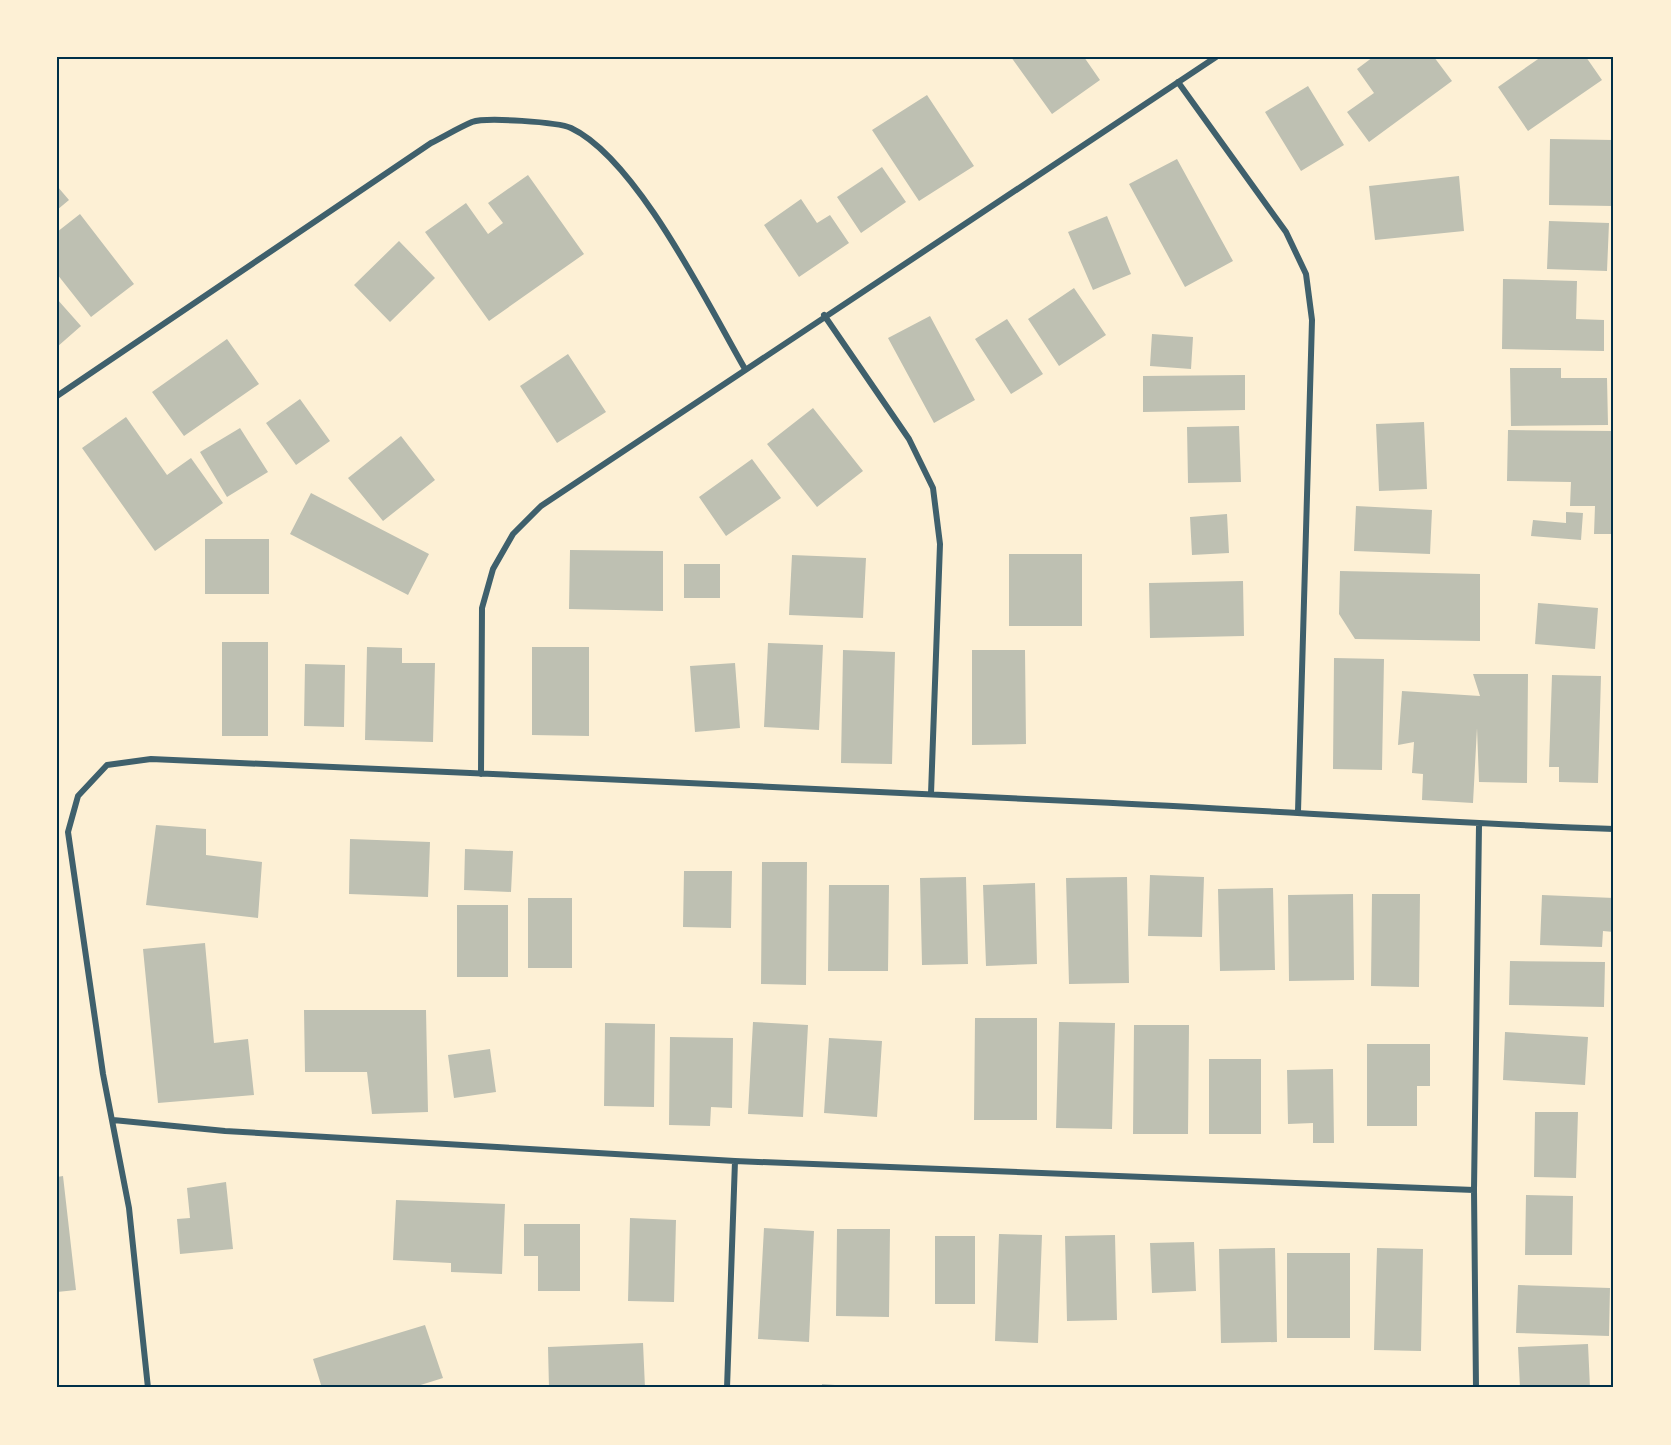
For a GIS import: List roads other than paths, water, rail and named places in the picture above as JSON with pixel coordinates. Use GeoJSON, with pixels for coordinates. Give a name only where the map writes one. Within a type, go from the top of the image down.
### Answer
{"type":"FeatureCollection","features":[{"type":"Feature","properties":{"kind":"street"},"geometry":{"type":"LineString","coordinates":[[481,774],[482,608],[493,569],[513,534],[541,506],[1216,57]]}},
{"type":"Feature","properties":{"kind":"street"},"geometry":{"type":"LineString","coordinates":[[1178,82],[1286,232],[1306,274],[1312,320],[1298,812]]}},
{"type":"Feature","properties":{"kind":"street"},"geometry":{"type":"LineString","coordinates":[[57,396],[431,143],[474,121],[514,120],[570,127],[601,149],[651,208],[745,369]]}},
{"type":"Feature","properties":{"kind":"street"},"geometry":{"type":"LineString","coordinates":[[825,315],[909,439],[933,488],[940,544],[931,794]]}},
{"type":"Feature","properties":{"kind":"street"},"geometry":{"type":"LineString","coordinates":[[148,1388],[129,1208],[103,1074],[68,832],[78,796],[107,765],[151,759],[1298,812],[1479,825],[1614,829]]}},
{"type":"Feature","properties":{"kind":"street"},"geometry":{"type":"LineString","coordinates":[[1476,1388],[1474,1190],[1479,825]]}},
{"type":"Feature","properties":{"kind":"street"},"geometry":{"type":"LineString","coordinates":[[113,1120],[225,1131],[735,1161],[1474,1190]]}},
{"type":"Feature","properties":{"kind":"street"},"geometry":{"type":"LineString","coordinates":[[727,1388],[735,1161]]}}]}
